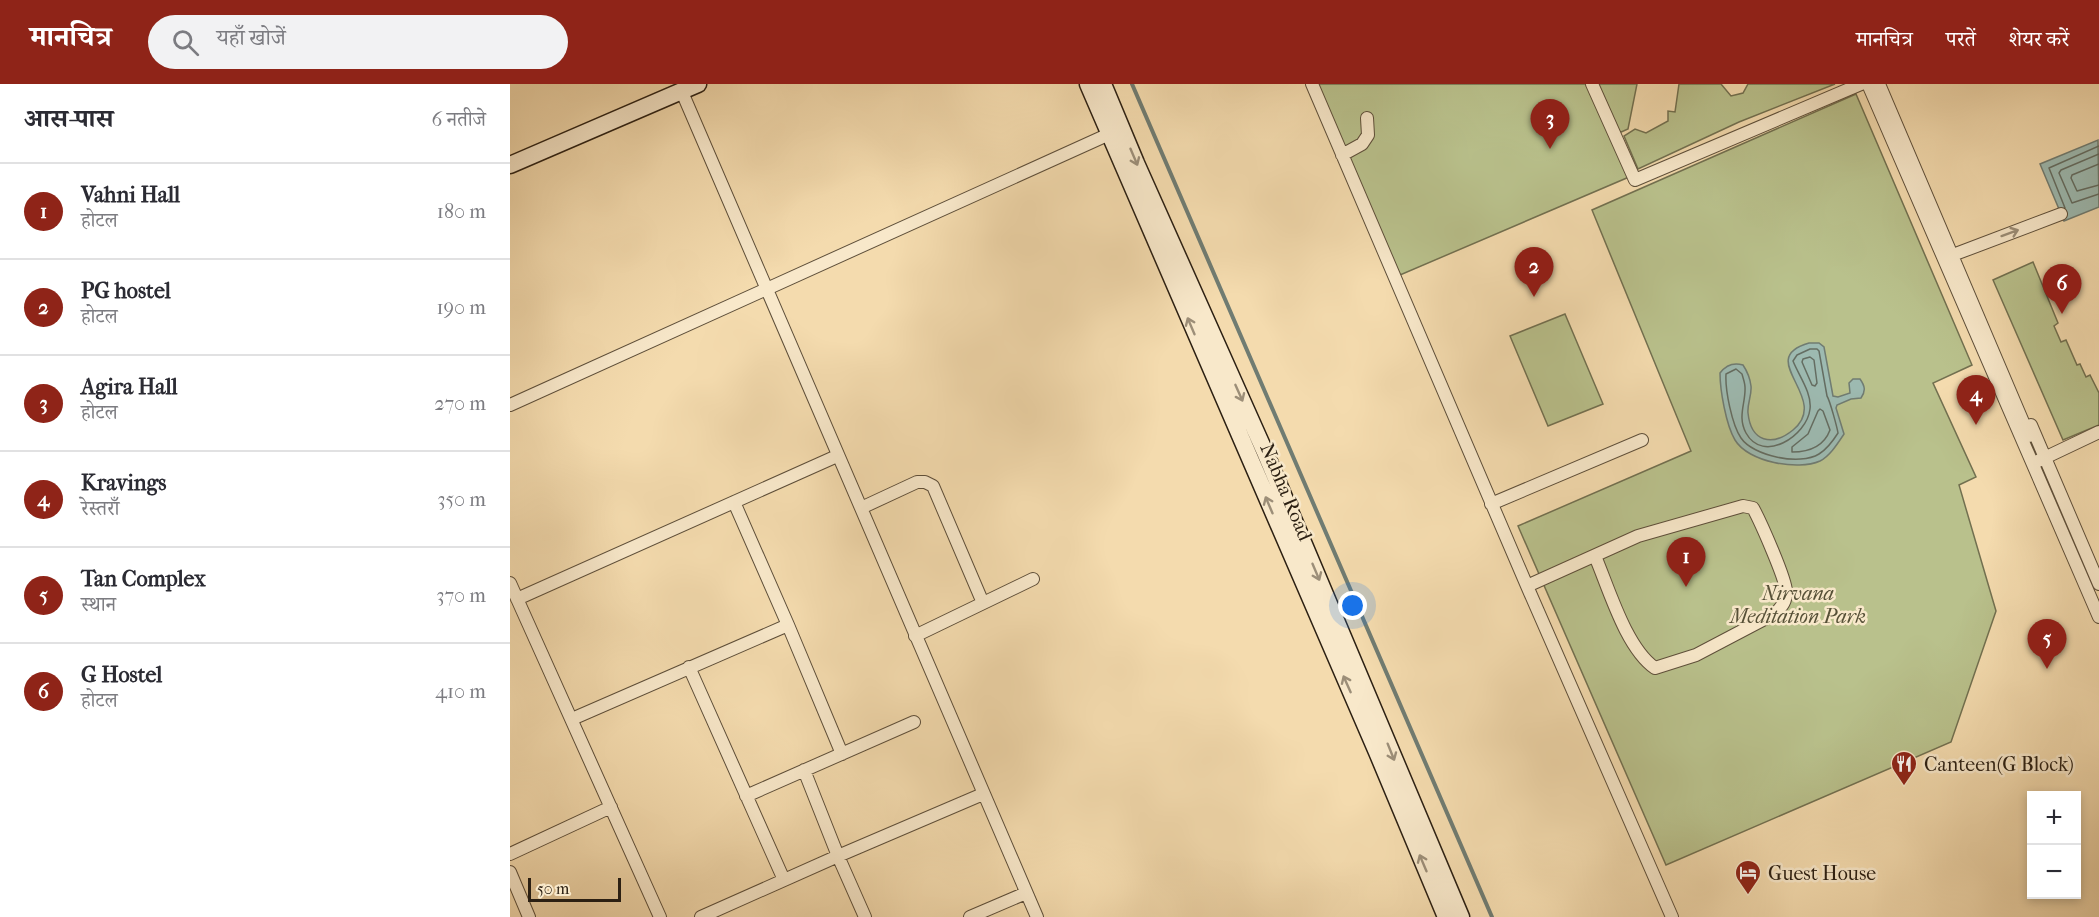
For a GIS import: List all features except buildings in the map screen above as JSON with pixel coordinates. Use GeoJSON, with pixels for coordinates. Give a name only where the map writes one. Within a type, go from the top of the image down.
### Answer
{"type":"FeatureCollection","features":[{"type":"Feature","properties":{"kind":"main road"},"geometry":{"type":"LineString","coordinates":[[510,165],[698,84]]}},
{"type":"Feature","properties":{"kind":"main road","name":"Nabha Road"},"geometry":{"type":"LineString","coordinates":[[1088,84],[1115,131],[1265,452],[1461,917]]}},
{"type":"Feature","properties":{"kind":"main road","name":"Nabha Road"},"geometry":{"type":"LineString","coordinates":[[1103,84],[1115,131],[1446,917]]}},
{"type":"Feature","properties":{"kind":"street"},"geometry":{"type":"LineString","coordinates":[[1312,84],[1491,504],[1672,917]]}},
{"type":"Feature","properties":{"kind":"street"},"geometry":{"type":"LineString","coordinates":[[1592,84],[1635,180],[1861,84]]}},
{"type":"Feature","properties":{"kind":"street"},"geometry":{"type":"LineString","coordinates":[[1868,84],[2039,461],[2099,584]]}},
{"type":"Feature","properties":{"kind":"street"},"geometry":{"type":"LineString","coordinates":[[1879,84],[2099,599]]}},
{"type":"Feature","properties":{"kind":"street"},"geometry":{"type":"LineString","coordinates":[[1888,84],[1958,253],[2099,617]]}},
{"type":"Feature","properties":{"kind":"street"},"geometry":{"type":"LineString","coordinates":[[681,92],[1037,917]]}},
{"type":"Feature","properties":{"kind":"street"},"geometry":{"type":"LineString","coordinates":[[1342,155],[1362,144],[1368,135],[1367,118]]}},
{"type":"Feature","properties":{"kind":"street"},"geometry":{"type":"LineString","coordinates":[[510,405],[1115,131]]}},
{"type":"Feature","properties":{"kind":"street"},"geometry":{"type":"LineString","coordinates":[[1958,253],[2061,214]]}},
{"type":"Feature","properties":{"kind":"street"},"geometry":{"type":"LineString","coordinates":[[2039,461],[2099,432]]}},
{"type":"Feature","properties":{"kind":"street"},"geometry":{"type":"LineString","coordinates":[[1491,504],[1642,440]]}},
{"type":"Feature","properties":{"kind":"street"},"geometry":{"type":"LineString","coordinates":[[517,599],[837,456]]}},
{"type":"Feature","properties":{"kind":"street"},"geometry":{"type":"LineString","coordinates":[[861,508],[917,482],[925,482],[933,486],[983,603]]}},
{"type":"Feature","properties":{"kind":"street"},"geometry":{"type":"LineString","coordinates":[[734,502],[842,754]]}},
{"type":"Feature","properties":{"kind":"street"},"geometry":{"type":"LineString","coordinates":[[1527,586],[1638,536],[1743,506],[1753,508],[1787,589],[1785,603],[1776,613],[1696,655],[1654,669],[1644,661],[1633,646],[1595,556]]}},
{"type":"Feature","properties":{"kind":"street"},"geometry":{"type":"LineString","coordinates":[[915,636],[1033,579]]}},
{"type":"Feature","properties":{"kind":"street"},"geometry":{"type":"LineString","coordinates":[[510,583],[660,917]]}},
{"type":"Feature","properties":{"kind":"street"},"geometry":{"type":"LineString","coordinates":[[572,719],[788,625]]}},
{"type":"Feature","properties":{"kind":"street"},"geometry":{"type":"LineString","coordinates":[[689,667],[784,880]]}},
{"type":"Feature","properties":{"kind":"street"},"geometry":{"type":"LineString","coordinates":[[746,796],[914,722]]}},
{"type":"Feature","properties":{"kind":"street"},"geometry":{"type":"LineString","coordinates":[[804,770],[865,917]]}},
{"type":"Feature","properties":{"kind":"street"},"geometry":{"type":"LineString","coordinates":[[701,917],[983,795]]}},
{"type":"Feature","properties":{"kind":"street"},"geometry":{"type":"LineString","coordinates":[[510,854],[611,807]]}},
{"type":"Feature","properties":{"kind":"street"},"geometry":{"type":"LineString","coordinates":[[510,872],[529,917]]}},
{"type":"Feature","properties":{"kind":"street"},"geometry":{"type":"LineString","coordinates":[[970,917],[1026,892]]}},
{"type":"Feature","properties":{"kind":"green space"},"geometry":{"type":"Polygon","coordinates":[[[1315,84],[1587,84],[1629,177],[1400,275],[1315,84]]]}},
{"type":"Feature","properties":{"kind":"green space"},"geometry":{"type":"Polygon","coordinates":[[[1597,84],[1637,84],[1628,129],[1619,133],[1597,84]]]}},
{"type":"Feature","properties":{"kind":"green space"},"geometry":{"type":"Polygon","coordinates":[[[1679,84],[1721,84],[1731,96],[1743,93],[1748,84],[1835,84],[1739,122],[1638,169],[1624,136],[1635,129],[1646,133],[1668,121],[1668,111],[1675,112],[1679,84]]]}},
{"type":"Feature","properties":{"kind":"green space","name":"Nirvana Meditation Park"},"geometry":{"type":"Polygon","coordinates":[[[1856,94],[1972,365],[1933,383],[1976,477],[1959,485],[1996,611],[1951,742],[1666,865],[1518,526],[1691,451],[1592,210],[1856,94]]]}},
{"type":"Feature","properties":{"kind":"green space"},"geometry":{"type":"Polygon","coordinates":[[[2033,262],[2058,323],[2054,326],[2061,342],[2066,340],[2077,365],[2080,364],[2086,377],[2090,375],[2099,393],[2099,425],[2063,440],[1993,280],[2033,262]]]}},
{"type":"Feature","properties":{"kind":"green space"},"geometry":{"type":"Polygon","coordinates":[[[1565,314],[1603,404],[1548,426],[1510,336],[1565,314]]]}},
{"type":"Feature","properties":{"kind":"water"},"geometry":{"type":"Polygon","coordinates":[[[2098,140],[2099,207],[2064,221],[2040,164],[2098,140]]]}},
{"type":"Feature","properties":{"kind":"water"},"geometry":{"type":"Polygon","coordinates":[[[1809,343],[1819,343],[1824,347],[1833,396],[1838,397],[1850,393],[1849,383],[1853,379],[1860,379],[1863,384],[1864,391],[1861,398],[1851,399],[1837,405],[1844,434],[1827,456],[1811,464],[1787,465],[1751,454],[1741,448],[1732,434],[1724,407],[1720,373],[1730,365],[1743,365],[1751,383],[1748,413],[1753,430],[1764,439],[1778,439],[1793,430],[1803,418],[1804,405],[1788,359],[1794,350],[1809,343]]]}},
{"type":"Feature","properties":{"kind":"waterway"},"geometry":{"type":"LineString","coordinates":[[1132,84],[1492,917]]}},
{"type":"Feature","properties":{"kind":"place","name":"Agira Hall"},"geometry":{"type":"Point","coordinates":[1550,149]}},
{"type":"Feature","properties":{"kind":"place","name":"PG hostel"},"geometry":{"type":"Point","coordinates":[1534,297]}},
{"type":"Feature","properties":{"kind":"place","name":"G Hostel"},"geometry":{"type":"Point","coordinates":[2062,314]}},
{"type":"Feature","properties":{"kind":"place","name":"Kravings"},"geometry":{"type":"Point","coordinates":[1976,425]}},
{"type":"Feature","properties":{"kind":"place","name":"Vahni Hall"},"geometry":{"type":"Point","coordinates":[1686,587]}},
{"type":"Feature","properties":{"kind":"place","name":"Tan Complex"},"geometry":{"type":"Point","coordinates":[2047,669]}},
{"type":"Feature","properties":{"kind":"place","name":"Canteen(G Block)"},"geometry":{"type":"Point","coordinates":[1904,787]}},
{"type":"Feature","properties":{"kind":"place","name":"Guest House"},"geometry":{"type":"Point","coordinates":[1748,896]}}]}
